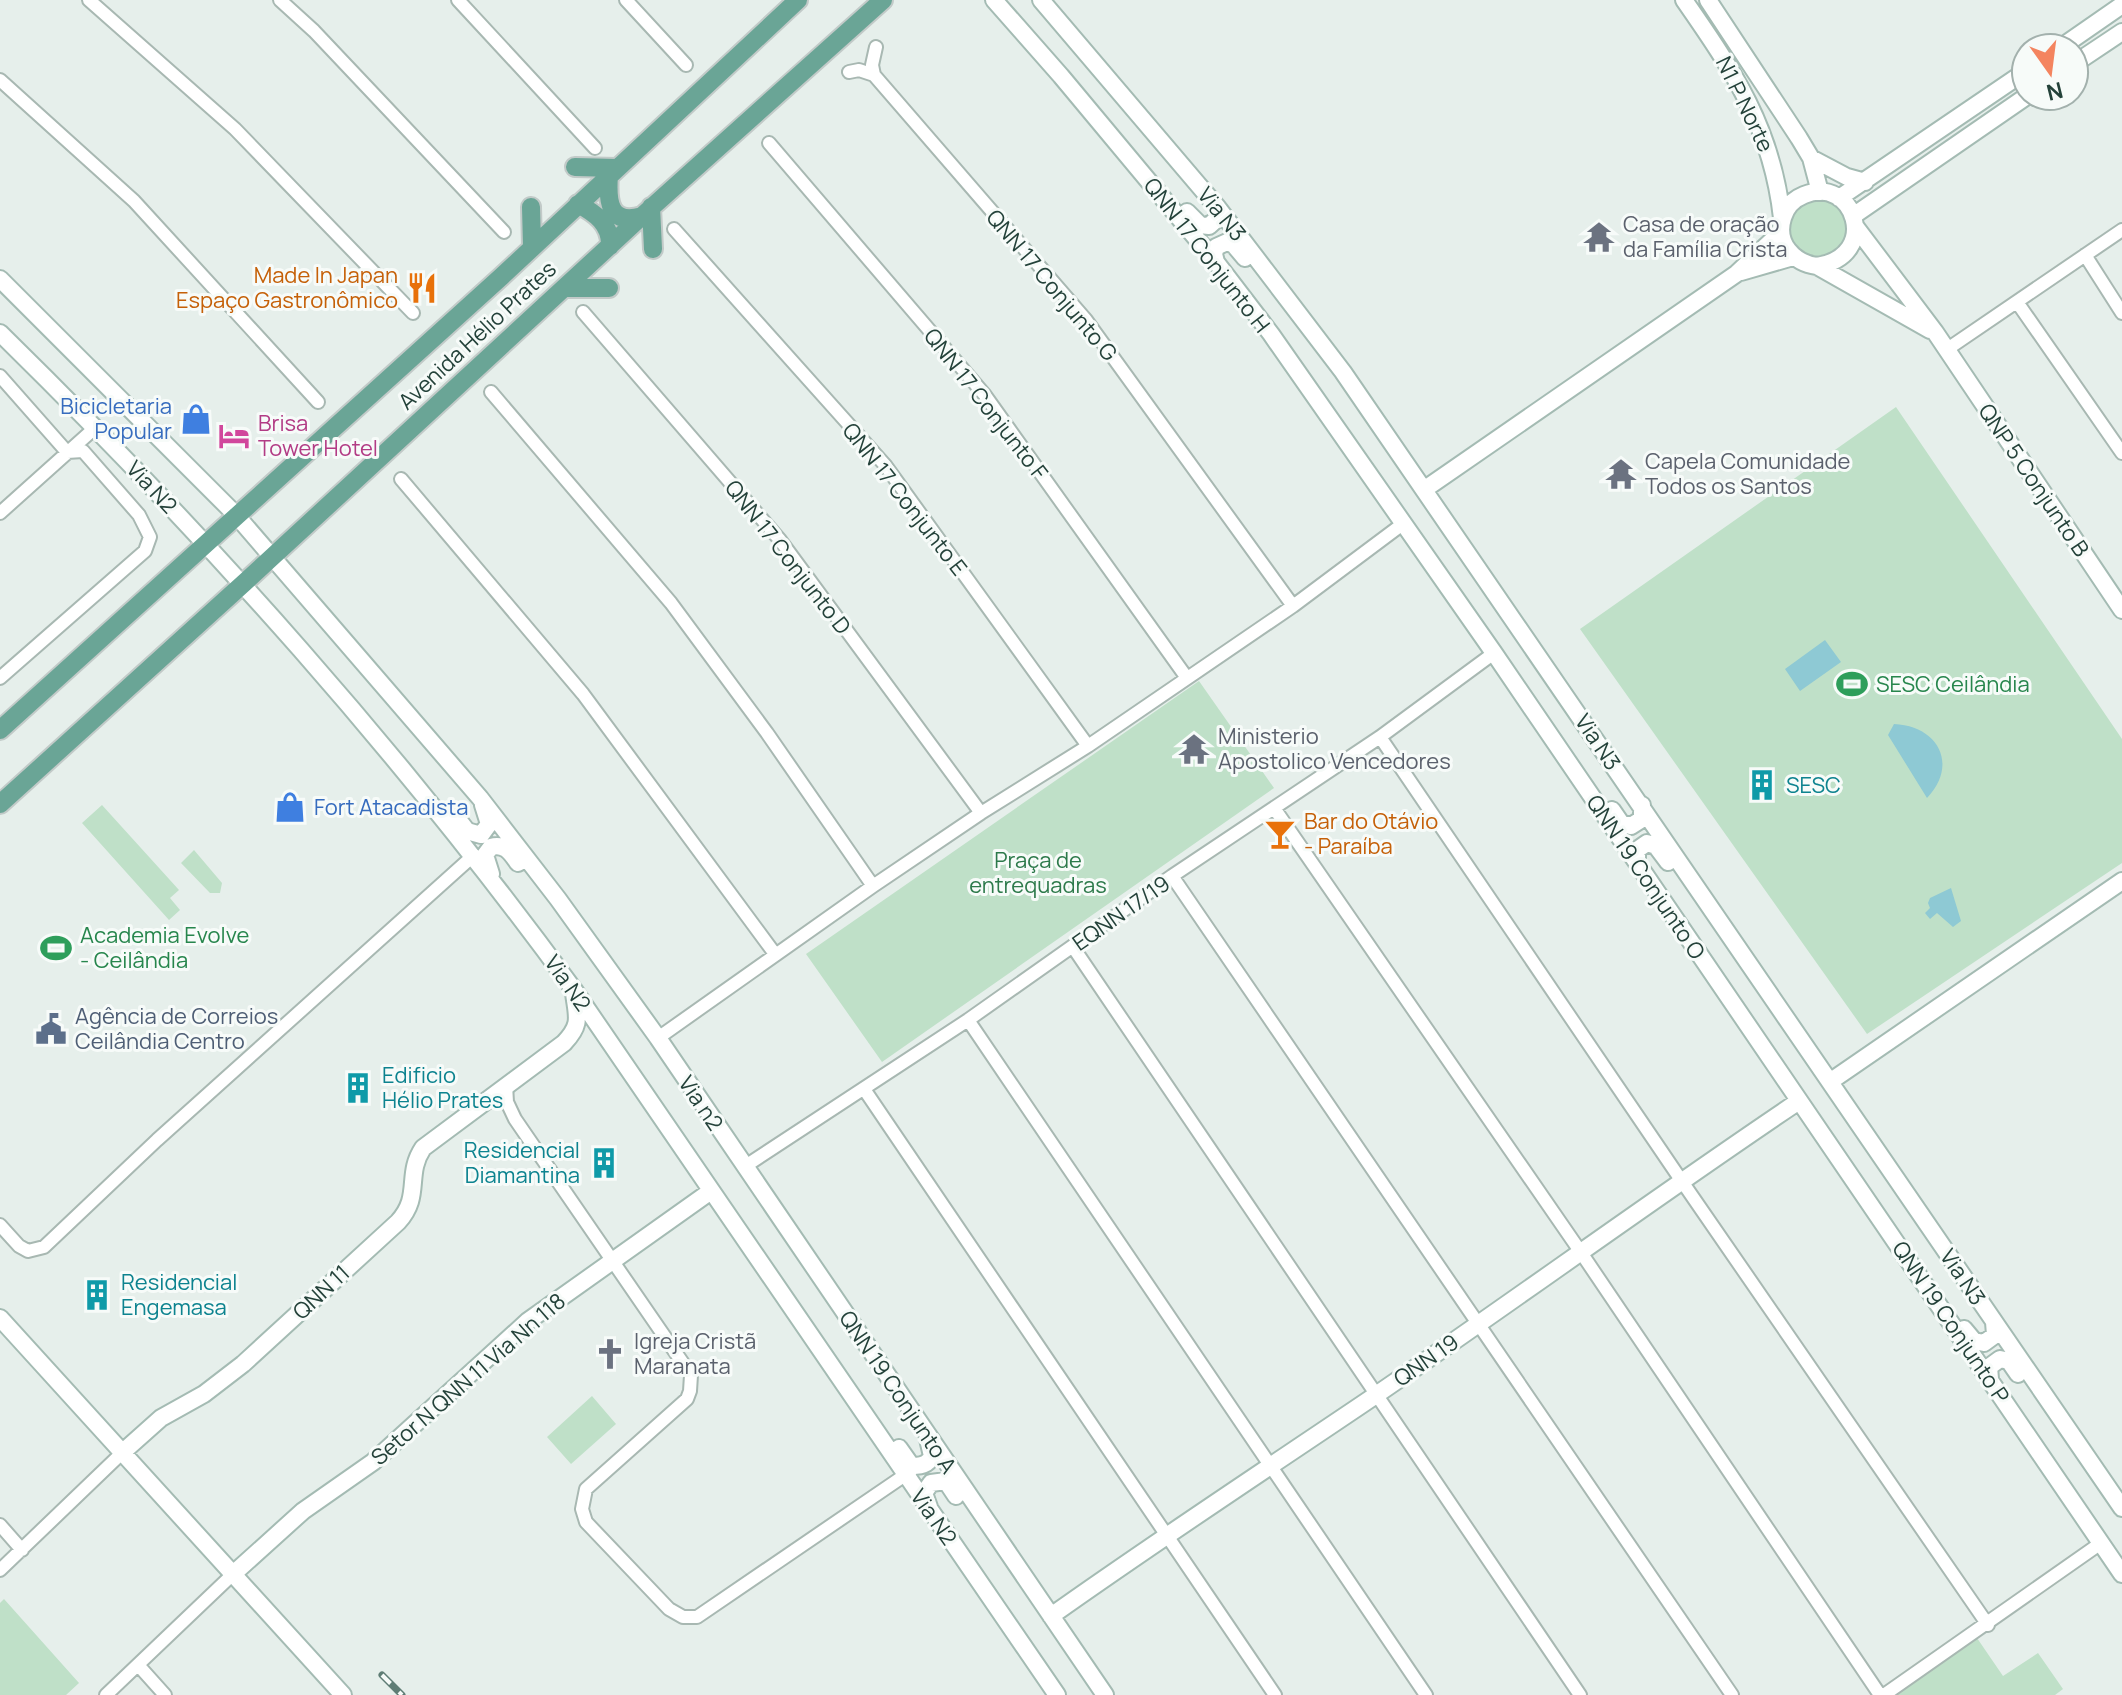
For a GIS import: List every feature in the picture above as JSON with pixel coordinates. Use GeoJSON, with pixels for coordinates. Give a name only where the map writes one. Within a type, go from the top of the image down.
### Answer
{"type":"FeatureCollection","features":[{"type":"Feature","properties":{"kind":"main road","name":"Avenida Hélio Prates"},"geometry":{"type":"LineString","coordinates":[[0,730],[467,309],[798,0]]}},
{"type":"Feature","properties":{"kind":"main road","name":"Avenida Hélio Prates"},"geometry":{"type":"LineString","coordinates":[[0,804],[883,0]]}},
{"type":"Feature","properties":{"kind":"main road","name":"QNN 17 Conjunto H"},"geometry":{"type":"LineString","coordinates":[[994,0],[1216,262],[1404,523]]}},
{"type":"Feature","properties":{"kind":"main road","name":"Via N3"},"geometry":{"type":"LineString","coordinates":[[1041,0],[1218,208],[1343,372],[2122,1508]]}},
{"type":"Feature","properties":{"kind":"main road","name":"N1 P Norte"},"geometry":{"type":"LineString","coordinates":[[1684,0],[1725,60],[1762,130],[1779,189],[1782,225]]}},
{"type":"Feature","properties":{"kind":"main road","name":"N1 P Norte"},"geometry":{"type":"LineString","coordinates":[[1708,0],[1811,158],[1820,192]]}},
{"type":"Feature","properties":{"kind":"main road"},"geometry":{"type":"LineString","coordinates":[[2083,32],[2122,5]]}},
{"type":"Feature","properties":{"kind":"main road"},"geometry":{"type":"LineString","coordinates":[[2090,53],[2122,32]]}},
{"type":"Feature","properties":{"kind":"main road"},"geometry":{"type":"LineString","coordinates":[[1061,76],[1134,146],[1196,222],[1204,227],[1213,225],[1219,217],[1218,208]]}},
{"type":"Feature","properties":{"kind":"main road"},"geometry":{"type":"LineString","coordinates":[[1839,198],[2010,82]]}},
{"type":"Feature","properties":{"kind":"main road"},"geometry":{"type":"LineString","coordinates":[[1854,221],[2010,108]]}},
{"type":"Feature","properties":{"kind":"main road"},"geometry":{"type":"LineString","coordinates":[[1811,158],[1847,177],[1865,182]]}},
{"type":"Feature","properties":{"kind":"main road"},"geometry":{"type":"LineString","coordinates":[[575,167],[613,171],[607,194],[610,206],[616,214],[629,220],[647,212],[653,249]]}},
{"type":"Feature","properties":{"kind":"main road"},"geometry":{"type":"LineString","coordinates":[[1935,332],[1817,266],[1793,257],[1784,245],[1782,225],[1788,207],[1808,193],[1820,192],[1839,198],[1935,332],[1946,350]]}},
{"type":"Feature","properties":{"kind":"main road"},"geometry":{"type":"LineString","coordinates":[[578,204],[598,215],[610,236],[610,246]]}},
{"type":"Feature","properties":{"kind":"main road"},"geometry":{"type":"LineString","coordinates":[[531,207],[532,246]]}},
{"type":"Feature","properties":{"kind":"main road"},"geometry":{"type":"LineString","coordinates":[[1817,266],[1841,259],[1855,238],[1854,221]]}},
{"type":"Feature","properties":{"kind":"main road"},"geometry":{"type":"LineString","coordinates":[[1425,489],[1736,274],[1782,225]]}},
{"type":"Feature","properties":{"kind":"main road"},"geometry":{"type":"LineString","coordinates":[[1216,262],[1215,250],[1219,244],[1227,242],[1234,245],[1343,372]]}},
{"type":"Feature","properties":{"kind":"main road"},"geometry":{"type":"LineString","coordinates":[[1736,274],[1793,257]]}},
{"type":"Feature","properties":{"kind":"main road","name":"Via N2"},"geometry":{"type":"LineString","coordinates":[[0,279],[236,515],[272,556],[480,798],[658,1038]]}},
{"type":"Feature","properties":{"kind":"main road"},"geometry":{"type":"LineString","coordinates":[[564,288],[609,288]]}},
{"type":"Feature","properties":{"kind":"main road"},"geometry":{"type":"LineString","coordinates":[[0,290],[34,312]]}},
{"type":"Feature","properties":{"kind":"main road","name":"Via N2"},"geometry":{"type":"LineString","coordinates":[[0,333],[96,427],[244,583],[362,719],[494,880],[574,990],[798,1317],[855,1383],[911,1465],[932,1515],[1057,1695]]}},
{"type":"Feature","properties":{"kind":"main road","name":"QNP 5 Conjunto B"},"geometry":{"type":"LineString","coordinates":[[1946,350],[2122,610]]}},
{"type":"Feature","properties":{"kind":"main road"},"geometry":{"type":"LineString","coordinates":[[1404,523],[1494,653]]}},
{"type":"Feature","properties":{"kind":"main road"},"geometry":{"type":"LineString","coordinates":[[1471,620],[1511,660],[1621,823],[1631,826],[1639,822],[1643,814],[1642,805]]}},
{"type":"Feature","properties":{"kind":"main road","name":"QNN 19 Conjunto O"},"geometry":{"type":"LineString","coordinates":[[1494,653],[1799,1101]]}},
{"type":"Feature","properties":{"kind":"main road"},"geometry":{"type":"LineString","coordinates":[[362,719],[403,753],[473,835],[481,835],[489,824],[480,798]]}},
{"type":"Feature","properties":{"kind":"main road"},"geometry":{"type":"LineString","coordinates":[[1637,863],[1637,850],[1643,845],[1652,844],[1659,849],[1771,1013],[1810,1051]]}},
{"type":"Feature","properties":{"kind":"main road"},"geometry":{"type":"LineString","coordinates":[[494,880],[485,855],[491,847],[501,846],[508,850],[553,910],[612,974]]}},
{"type":"Feature","properties":{"kind":"main road"},"geometry":{"type":"LineString","coordinates":[[1831,1081],[2122,881]]}},
{"type":"Feature","properties":{"kind":"main road","name":"QNN 11"},"geometry":{"type":"LineString","coordinates":[[124,1451],[161,1418],[204,1394],[243,1364],[398,1222],[410,1206],[415,1163],[423,1148],[576,1031],[574,990]]}},
{"type":"Feature","properties":{"kind":"main road","name":"Via n2"},"geometry":{"type":"LineString","coordinates":[[658,1038],[744,1167]]}},
{"type":"Feature","properties":{"kind":"main road","name":"QNN 19"},"geometry":{"type":"LineString","coordinates":[[1049,1613],[1376,1395],[1681,1180],[1799,1101]]}},
{"type":"Feature","properties":{"kind":"main road","name":"QNN 19 Conjunto P"},"geometry":{"type":"LineString","coordinates":[[1799,1101],[2101,1543]]}},
{"type":"Feature","properties":{"kind":"main road","name":"QNN 19 Conjunto A"},"geometry":{"type":"LineString","coordinates":[[744,1167],[1049,1613]]}},
{"type":"Feature","properties":{"kind":"main road","name":"Setor N QNN 11 Via Nn 118"},"geometry":{"type":"LineString","coordinates":[[232,1575],[303,1511],[373,1462],[528,1321],[711,1191]]}},
{"type":"Feature","properties":{"kind":"main road"},"geometry":{"type":"LineString","coordinates":[[1888,1230],[1919,1260],[1970,1338],[1979,1343],[1989,1341],[1995,1335],[1994,1322]]}},
{"type":"Feature","properties":{"kind":"main road"},"geometry":{"type":"LineString","coordinates":[[0,1318],[343,1695]]}},
{"type":"Feature","properties":{"kind":"main road"},"geometry":{"type":"LineString","coordinates":[[1990,1379],[1988,1371],[1991,1363],[2000,1359],[2009,1361],[2055,1429],[2104,1482]]}},
{"type":"Feature","properties":{"kind":"main road"},"geometry":{"type":"LineString","coordinates":[[911,1471],[924,1465],[932,1456],[925,1433]]}},
{"type":"Feature","properties":{"kind":"main road"},"geometry":{"type":"LineString","coordinates":[[932,1515],[924,1493],[931,1483],[946,1481],[1005,1567],[1049,1613],[1105,1695]]}},
{"type":"Feature","properties":{"kind":"main road"},"geometry":{"type":"LineString","coordinates":[[2101,1543],[2122,1574]]}},
{"type":"Feature","properties":{"kind":"street"},"geometry":{"type":"LineString","coordinates":[[89,0],[235,129],[413,313]]}},
{"type":"Feature","properties":{"kind":"street"},"geometry":{"type":"LineString","coordinates":[[280,0],[314,31],[504,232]]}},
{"type":"Feature","properties":{"kind":"street"},"geometry":{"type":"LineString","coordinates":[[458,0],[595,148]]}},
{"type":"Feature","properties":{"kind":"street"},"geometry":{"type":"LineString","coordinates":[[626,0],[686,65]]}},
{"type":"Feature","properties":{"kind":"street"},"geometry":{"type":"LineString","coordinates":[[849,72],[859,70],[874,75],[872,65],[876,47]]}},
{"type":"Feature","properties":{"kind":"street","name":"QNN 17 Conjunto G"},"geometry":{"type":"LineString","coordinates":[[874,75],[1086,320],[1293,606]]}},
{"type":"Feature","properties":{"kind":"street"},"geometry":{"type":"LineString","coordinates":[[0,80],[134,201],[318,402]]}},
{"type":"Feature","properties":{"kind":"street","name":"QNN 17 Conjunto F"},"geometry":{"type":"LineString","coordinates":[[769,143],[984,394],[1187,678]]}},
{"type":"Feature","properties":{"kind":"street","name":"QNN 17 Conjunto E"},"geometry":{"type":"LineString","coordinates":[[674,229],[885,465],[1088,746]]}},
{"type":"Feature","properties":{"kind":"street"},"geometry":{"type":"LineString","coordinates":[[1946,350],[2122,230]]}},
{"type":"Feature","properties":{"kind":"street"},"geometry":{"type":"LineString","coordinates":[[2085,255],[2122,313]]}},
{"type":"Feature","properties":{"kind":"street"},"geometry":{"type":"LineString","coordinates":[[2017,302],[2122,453]]}},
{"type":"Feature","properties":{"kind":"street","name":"QNN 17 Conjunto D"},"geometry":{"type":"LineString","coordinates":[[583,312],[780,540],[981,813]]}},
{"type":"Feature","properties":{"kind":"street"},"geometry":{"type":"LineString","coordinates":[[0,376],[67,452]]}},
{"type":"Feature","properties":{"kind":"street"},"geometry":{"type":"LineString","coordinates":[[491,392],[671,603],[767,733],[873,886]]}},
{"type":"Feature","properties":{"kind":"street"},"geometry":{"type":"LineString","coordinates":[[0,513],[96,427]]}},
{"type":"Feature","properties":{"kind":"street"},"geometry":{"type":"LineString","coordinates":[[0,678],[145,551],[149,544],[146,523],[92,461],[83,451],[67,452]]}},
{"type":"Feature","properties":{"kind":"street"},"geometry":{"type":"LineString","coordinates":[[401,479],[583,694],[775,954]]}},
{"type":"Feature","properties":{"kind":"street"},"geometry":{"type":"LineString","coordinates":[[658,1038],[873,886],[1088,746],[1293,606],[1404,523]]}},
{"type":"Feature","properties":{"kind":"street","name":"EQNN 17/19"},"geometry":{"type":"LineString","coordinates":[[744,1167],[968,1020],[1172,876],[1380,737],[1494,653]]}},
{"type":"Feature","properties":{"kind":"street"},"geometry":{"type":"LineString","coordinates":[[1380,737],[1988,1625]]}},
{"type":"Feature","properties":{"kind":"street"},"geometry":{"type":"LineString","coordinates":[[1274,808],[1882,1695],[1988,1625],[2101,1543]]}},
{"type":"Feature","properties":{"kind":"street"},"geometry":{"type":"LineString","coordinates":[[0,1225],[19,1246],[28,1251],[44,1247],[231,1073],[474,855]]}},
{"type":"Feature","properties":{"kind":"street"},"geometry":{"type":"LineString","coordinates":[[1172,876],[1732,1695]]}},
{"type":"Feature","properties":{"kind":"street"},"geometry":{"type":"LineString","coordinates":[[1073,947],[1580,1695]]}},
{"type":"Feature","properties":{"kind":"street"},"geometry":{"type":"LineString","coordinates":[[968,1020],[1426,1695]]}},
{"type":"Feature","properties":{"kind":"street"},"geometry":{"type":"LineString","coordinates":[[506,1085],[507,1102],[515,1119],[691,1375],[687,1399],[586,1489],[582,1509],[586,1522],[676,1614],[697,1617],[911,1471]]}},
{"type":"Feature","properties":{"kind":"street"},"geometry":{"type":"LineString","coordinates":[[864,1089],[1275,1695]]}},
{"type":"Feature","properties":{"kind":"street"},"geometry":{"type":"LineString","coordinates":[[0,1570],[124,1451]]}},
{"type":"Feature","properties":{"kind":"street"},"geometry":{"type":"LineString","coordinates":[[0,1525],[22,1550]]}},
{"type":"Feature","properties":{"kind":"street"},"geometry":{"type":"LineString","coordinates":[[106,1695],[232,1575]]}},
{"type":"Feature","properties":{"kind":"street"},"geometry":{"type":"LineString","coordinates":[[139,1666],[165,1695]]}},
{"type":"Feature","properties":{"kind":"green space"},"geometry":{"type":"Polygon","coordinates":[[[1818,200],[1829,202],[1838,209],[1845,218],[1845,240],[1838,249],[1829,256],[1818,258],[1807,256],[1798,249],[1791,240],[1789,229],[1791,218],[1798,209],[1807,202],[1818,200]]]}},
{"type":"Feature","properties":{"kind":"green space","name":"SESC Ceilândia"},"geometry":{"type":"Polygon","coordinates":[[[1896,407],[2122,739],[2122,863],[1867,1034],[1580,629],[1896,407]]]}},
{"type":"Feature","properties":{"kind":"green space","name":"Praça de entrequadras"},"geometry":{"type":"Polygon","coordinates":[[[1199,681],[1274,788],[882,1062],[806,954],[1199,681]]]}},
{"type":"Feature","properties":{"kind":"green space"},"geometry":{"type":"Polygon","coordinates":[[[102,805],[179,890],[170,898],[180,910],[169,920],[82,823],[102,805]]]}},
{"type":"Feature","properties":{"kind":"green space"},"geometry":{"type":"Polygon","coordinates":[[[194,850],[222,883],[220,893],[210,893],[181,863],[194,850]]]}},
{"type":"Feature","properties":{"kind":"green space"},"geometry":{"type":"Polygon","coordinates":[[[592,1396],[616,1424],[571,1464],[547,1437],[592,1396]]]}},
{"type":"Feature","properties":{"kind":"green space"},"geometry":{"type":"Polygon","coordinates":[[[4,1599],[79,1683],[66,1695],[0,1695],[0,1603],[4,1599]]]}},
{"type":"Feature","properties":{"kind":"green space"},"geometry":{"type":"Polygon","coordinates":[[[1977,1638],[2003,1676],[2038,1653],[2063,1689],[2055,1695],[1893,1695],[1977,1638]]]}},
{"type":"Feature","properties":{"kind":"water"},"geometry":{"type":"Polygon","coordinates":[[[1825,640],[1841,662],[1800,691],[1785,669],[1825,640]]]}},
{"type":"Feature","properties":{"kind":"water"},"geometry":{"type":"Polygon","coordinates":[[[1894,724],[1922,732],[1939,749],[1942,772],[1927,798],[1888,735],[1894,724]]]}},
{"type":"Feature","properties":{"kind":"water"},"geometry":{"type":"Polygon","coordinates":[[[1951,888],[1961,921],[1953,927],[1937,913],[1930,919],[1925,913],[1930,908],[1930,898],[1951,888]]]}},
{"type":"Feature","properties":{"kind":"railway"},"geometry":{"type":"LineString","coordinates":[[382,1675],[402,1695]]}},
{"type":"Feature","properties":{"kind":"place","name":"Casa de oração da Família Crista"},"geometry":{"type":"Point","coordinates":[1599,237]}},
{"type":"Feature","properties":{"kind":"place","name":"Made In Japan Espaço Gastronômico"},"geometry":{"type":"Point","coordinates":[422,288]}},
{"type":"Feature","properties":{"kind":"place","name":"Bicicletaria Popular"},"geometry":{"type":"Point","coordinates":[196,419]}},
{"type":"Feature","properties":{"kind":"place","name":"Brisa Tower Hotel"},"geometry":{"type":"Point","coordinates":[234,436]}},
{"type":"Feature","properties":{"kind":"place","name":"Capela Comunidade Todos os Santos"},"geometry":{"type":"Point","coordinates":[1621,474]}},
{"type":"Feature","properties":{"kind":"place","name":"SESC Ceilândia"},"geometry":{"type":"Point","coordinates":[1852,684]}},
{"type":"Feature","properties":{"kind":"place","name":"Ministerio Apostolico Vencedores"},"geometry":{"type":"Point","coordinates":[1194,749]}},
{"type":"Feature","properties":{"kind":"place","name":"SESC"},"geometry":{"type":"Point","coordinates":[1762,785]}},
{"type":"Feature","properties":{"kind":"place","name":"Fort Atacadista"},"geometry":{"type":"Point","coordinates":[290,807]}},
{"type":"Feature","properties":{"kind":"place","name":"Bar do Otávio - Paraíba"},"geometry":{"type":"Point","coordinates":[1280,834]}},
{"type":"Feature","properties":{"kind":"place","name":"Academia Evolve - Ceilândia"},"geometry":{"type":"Point","coordinates":[56,948]}},
{"type":"Feature","properties":{"kind":"place","name":"Agência de Correios Ceilândia Centro"},"geometry":{"type":"Point","coordinates":[51,1029]}},
{"type":"Feature","properties":{"kind":"place","name":"Edificio Hélio Prates"},"geometry":{"type":"Point","coordinates":[358,1088]}},
{"type":"Feature","properties":{"kind":"place","name":"Residencial Diamantina"},"geometry":{"type":"Point","coordinates":[604,1163]}},
{"type":"Feature","properties":{"kind":"place","name":"Residencial Engemasa"},"geometry":{"type":"Point","coordinates":[97,1295]}},
{"type":"Feature","properties":{"kind":"place","name":"Igreja Cristã Maranata"},"geometry":{"type":"Point","coordinates":[610,1354]}}]}
